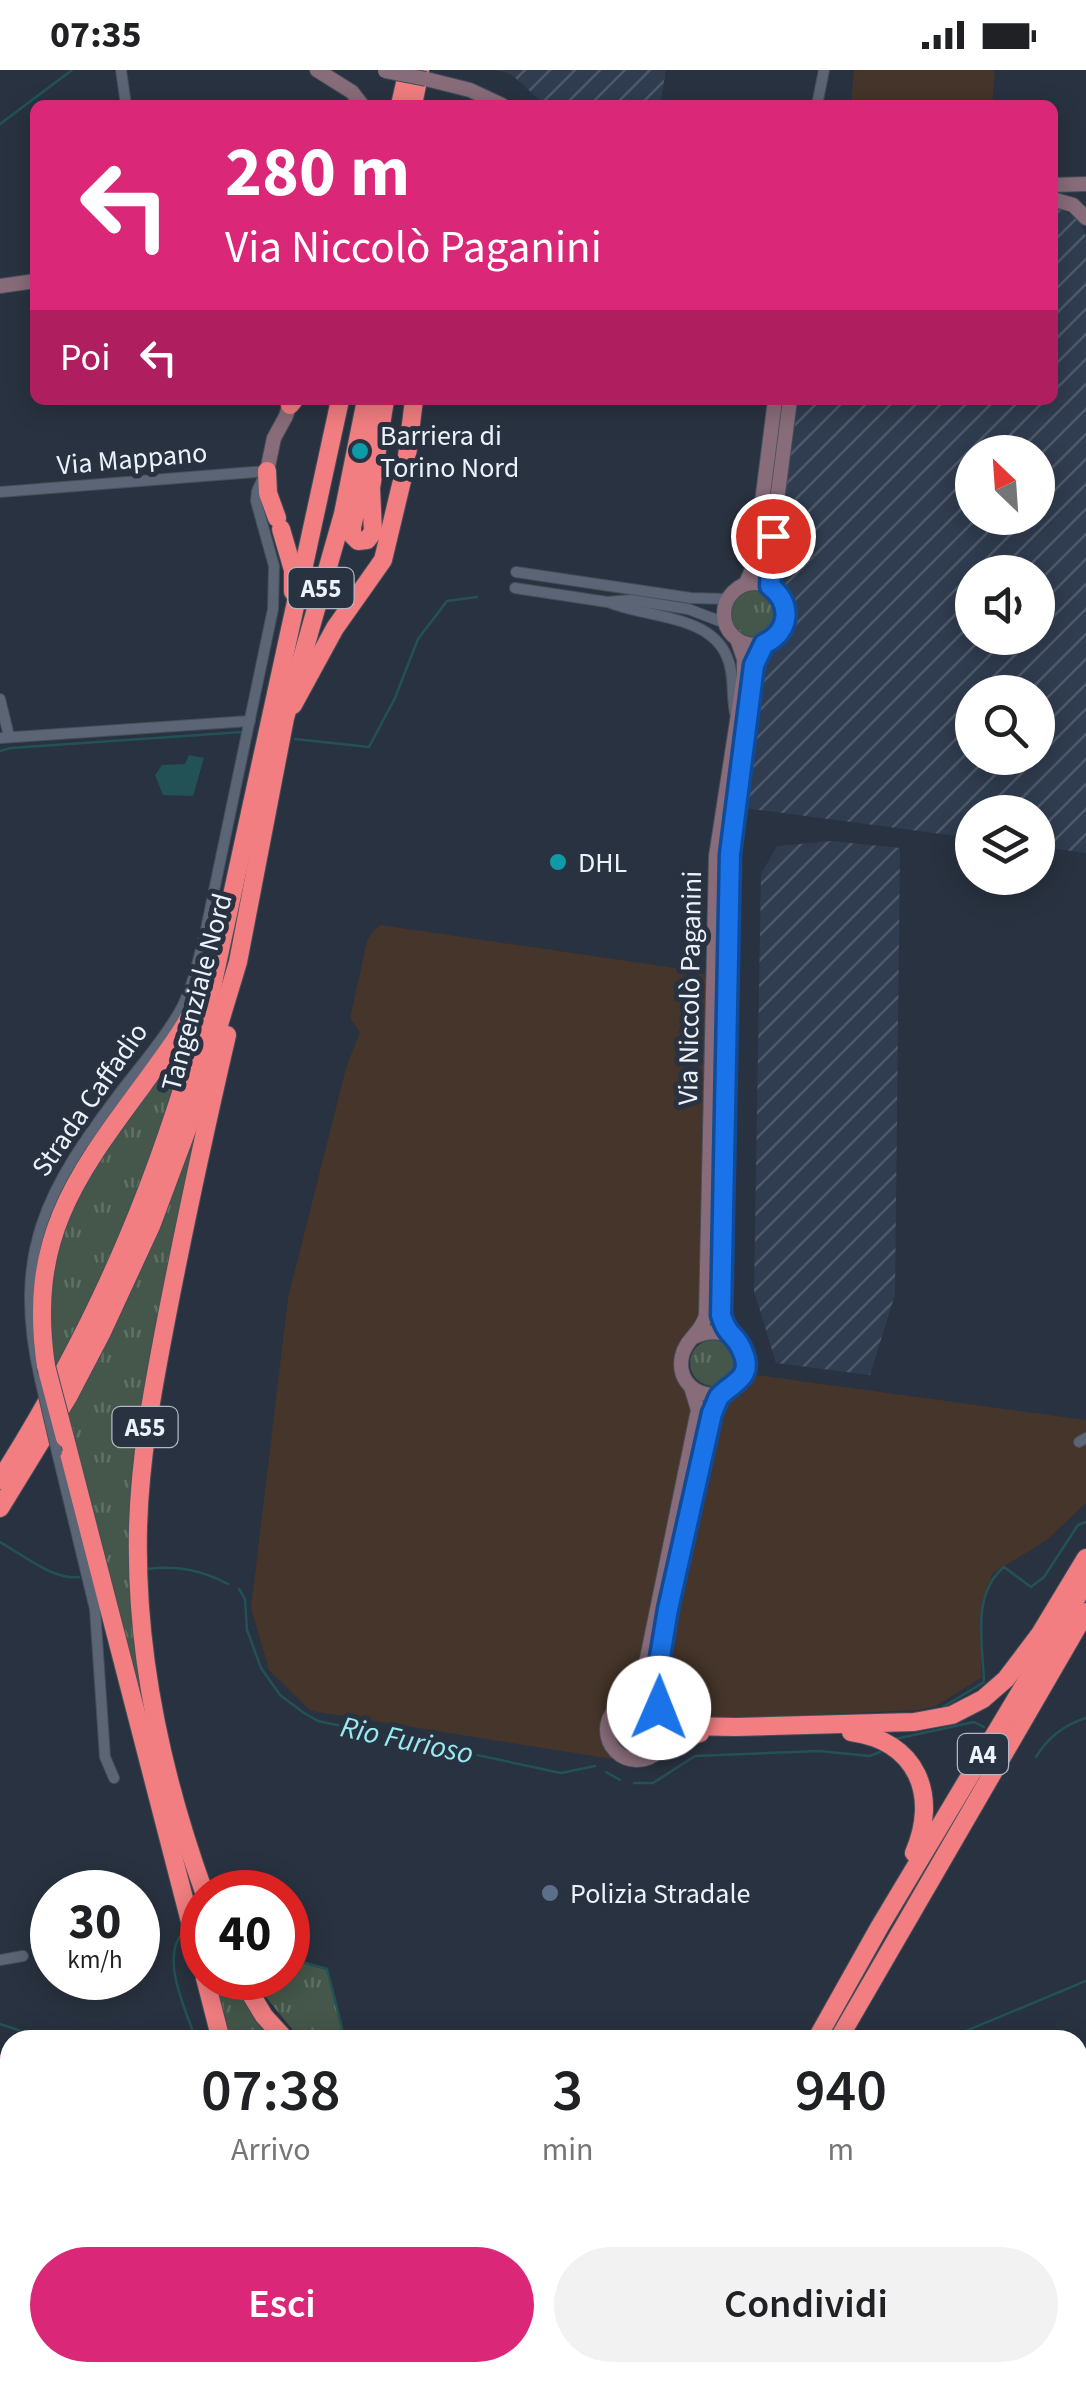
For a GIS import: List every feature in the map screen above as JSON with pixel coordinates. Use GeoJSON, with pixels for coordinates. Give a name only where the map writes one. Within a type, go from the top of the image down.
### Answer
{"type":"FeatureCollection","features":[{"type":"Feature","properties":{"kind":"highway"},"geometry":{"type":"LineString","coordinates":[[401,100],[408,70]]}},
{"type":"Feature","properties":{"kind":"highway"},"geometry":{"type":"LineString","coordinates":[[415,100],[423,75]]}},
{"type":"Feature","properties":{"kind":"highway","name":"Tangenziale Nord"},"geometry":{"type":"LineString","coordinates":[[0,1480],[65,1372],[143,1206],[186,1082],[229,910],[339,405]]}},
{"type":"Feature","properties":{"kind":"highway","name":"Tangenziale Nord"},"geometry":{"type":"LineString","coordinates":[[0,1508],[68,1398],[128,1280],[188,1128],[238,962],[285,718],[343,514],[365,405]]}},
{"type":"Feature","properties":{"kind":"highway"},"geometry":{"type":"LineString","coordinates":[[320,592],[352,533],[376,405]]}},
{"type":"Feature","properties":{"kind":"highway"},"geometry":{"type":"LineString","coordinates":[[352,533],[355,539],[363,541],[373,532],[371,488],[384,405]]}},
{"type":"Feature","properties":{"kind":"highway"},"geometry":{"type":"LineString","coordinates":[[285,718],[335,628],[383,560],[404,478],[414,405]]}},
{"type":"Feature","properties":{"kind":"highway"},"geometry":{"type":"LineString","coordinates":[[267,471],[268,493],[294,578],[275,691]]}},
{"type":"Feature","properties":{"kind":"highway","name":"A55"},"geometry":{"type":"LineString","coordinates":[[180,1886],[43,1373],[42,1297],[56,1220],[87,1162],[190,1015],[229,910]]}},
{"type":"Feature","properties":{"kind":"highway","name":"A55"},"geometry":{"type":"LineString","coordinates":[[197,1870],[174,1803],[154,1712],[139,1598],[138,1529],[145,1430],[189,1204],[234,1004],[238,962]]}},
{"type":"Feature","properties":{"kind":"highway"},"geometry":{"type":"LineString","coordinates":[[662,1714],[684,1726],[736,1727],[914,1722],[952,1714],[983,1699],[1006,1678],[1040,1634],[1086,1558]]}},
{"type":"Feature","properties":{"kind":"highway","name":"A4"},"geometry":{"type":"LineString","coordinates":[[822,2030],[1086,1582]]}},
{"type":"Feature","properties":{"kind":"highway","name":"A4"},"geometry":{"type":"LineString","coordinates":[[844,2030],[1086,1612]]}},
{"type":"Feature","properties":{"kind":"highway"},"geometry":{"type":"LineString","coordinates":[[664,1744],[704,1733],[836,1730],[874,1736],[905,1757],[924,1791],[924,1820],[918,1844],[880,1926]]}},
{"type":"Feature","properties":{"kind":"highway"},"geometry":{"type":"LineString","coordinates":[[856,2030],[938,1868]]}},
{"type":"Feature","properties":{"kind":"highway"},"geometry":{"type":"LineString","coordinates":[[211,2000],[218,2030]]}},
{"type":"Feature","properties":{"kind":"highway"},"geometry":{"type":"LineString","coordinates":[[254,2000],[277,2030]]}},
{"type":"Feature","properties":{"kind":"highway"},"geometry":{"type":"LineString","coordinates":[[436,2382],[464,2382]]}},
{"type":"Feature","properties":{"kind":"street"},"geometry":{"type":"LineString","coordinates":[[121,70],[125,100]]}},
{"type":"Feature","properties":{"kind":"street"},"geometry":{"type":"LineString","coordinates":[[317,70],[358,100]]}},
{"type":"Feature","properties":{"kind":"street"},"geometry":{"type":"LineString","coordinates":[[382,71],[423,75],[491,100]]}},
{"type":"Feature","properties":{"kind":"street"},"geometry":{"type":"LineString","coordinates":[[821,100],[824,73]]}},
{"type":"Feature","properties":{"kind":"street"},"geometry":{"type":"LineString","coordinates":[[1058,185],[1086,184]]}},
{"type":"Feature","properties":{"kind":"street"},"geometry":{"type":"LineString","coordinates":[[1058,201],[1086,214]]}},
{"type":"Feature","properties":{"kind":"street"},"geometry":{"type":"LineString","coordinates":[[0,286],[30,282]]}},
{"type":"Feature","properties":{"kind":"street","name":"Strada Caffadio"},"geometry":{"type":"LineString","coordinates":[[43,1373],[29,1314],[35,1245],[47,1205],[71,1159],[161,1039],[188,994],[206,929],[271,623],[275,584],[272,556],[256,502],[257,491],[290,405]]}},
{"type":"Feature","properties":{"kind":"street"},"geometry":{"type":"LineString","coordinates":[[516,572],[691,598],[727,599],[746,583],[754,564],[774,405]]}},
{"type":"Feature","properties":{"kind":"street"},"geometry":{"type":"LineString","coordinates":[[770,586],[769,563],[789,405]]}},
{"type":"Feature","properties":{"kind":"street","name":"Via Mappano"},"geometry":{"type":"LineString","coordinates":[[0,492],[267,471]]}},
{"type":"Feature","properties":{"kind":"street"},"geometry":{"type":"LineString","coordinates":[[515,588],[688,609],[725,623],[736,640],[764,644],[781,632],[787,612],[779,592],[770,586],[746,583]]}},
{"type":"Feature","properties":{"kind":"street"},"geometry":{"type":"LineString","coordinates":[[725,623],[727,599]]}},
{"type":"Feature","properties":{"kind":"street"},"geometry":{"type":"LineString","coordinates":[[607,602],[628,611],[695,626],[716,639],[727,655],[733,677],[736,717]]}},
{"type":"Feature","properties":{"kind":"street","name":"Via Niccolò Paganini"},"geometry":{"type":"LineString","coordinates":[[694,1337],[704,1326],[706,1315],[716,856],[744,676],[742,649],[736,640]]}},
{"type":"Feature","properties":{"kind":"street","name":"Via Niccolò Paganini"},"geometry":{"type":"LineString","coordinates":[[726,1334],[721,1315],[730,854],[754,665],[764,644]]}},
{"type":"Feature","properties":{"kind":"street"},"geometry":{"type":"LineString","coordinates":[[0,699],[4,737],[250,721]]}},
{"type":"Feature","properties":{"kind":"street"},"geometry":{"type":"LineString","coordinates":[[691,1387],[700,1393],[721,1394],[738,1384],[745,1366],[742,1349],[726,1334],[704,1332],[694,1337],[682,1356],[681,1368],[698,1410],[644,1674],[629,1700],[609,1718],[607,1736],[614,1750],[626,1758],[642,1760],[659,1752],[668,1734],[656,1681],[677,1564],[712,1413],[721,1394]]}},
{"type":"Feature","properties":{"kind":"street"},"geometry":{"type":"LineString","coordinates":[[61,1445],[95,1609],[106,1757],[114,1778]]}},
{"type":"Feature","properties":{"kind":"street"},"geometry":{"type":"LineString","coordinates":[[629,1700],[650,1702],[662,1714]]}},
{"type":"Feature","properties":{"kind":"street"},"geometry":{"type":"LineString","coordinates":[[0,1960],[23,1956]]}},
{"type":"Feature","properties":{"kind":"shaded area"},"geometry":{"type":"Polygon","coordinates":[[[499,70],[666,70],[661,100],[540,100],[512,75],[499,70]]]}},
{"type":"Feature","properties":{"kind":"shaded area"},"geometry":{"type":"Polygon","coordinates":[[[854,70],[995,70],[992,100],[851,100],[854,70]]]}},
{"type":"Feature","properties":{"kind":"shaded area"},"geometry":{"type":"Polygon","coordinates":[[[1058,208],[1078,219],[1086,236],[1086,853],[1055,848],[1055,795],[955,795],[955,836],[744,808],[759,680],[768,656],[786,639],[795,622],[789,593],[776,568],[797,405],[1058,405],[1058,208]]]}},
{"type":"Feature","properties":{"kind":"shaded area"},"geometry":{"type":"Polygon","coordinates":[[[189,755],[204,758],[193,796],[163,795],[155,775],[162,765],[185,764],[189,755]]]}},
{"type":"Feature","properties":{"kind":"shaded area"},"geometry":{"type":"Polygon","coordinates":[[[832,841],[900,848],[895,1294],[870,1375],[776,1363],[754,1291],[761,874],[777,846],[832,841]]]}},
{"type":"Feature","properties":{"kind":"shaded area"},"geometry":{"type":"Polygon","coordinates":[[[381,925],[702,972],[706,980],[703,1305],[697,1326],[676,1364],[689,1394],[726,1401],[757,1375],[1086,1420],[1086,1503],[1047,1540],[993,1573],[982,1602],[981,1678],[936,1706],[919,1710],[695,1720],[650,1765],[311,1711],[269,1670],[251,1608],[288,1298],[346,1068],[360,1032],[350,1018],[367,941],[381,925]]]}},
{"type":"Feature","properties":{"kind":"green space"},"geometry":{"type":"Polygon","coordinates":[[[755,589],[772,596],[779,613],[772,630],[755,637],[738,630],[731,613],[738,596],[755,589]]]}},
{"type":"Feature","properties":{"kind":"green space"},"geometry":{"type":"Polygon","coordinates":[[[192,1031],[116,1246],[55,1369],[47,1291],[74,1191],[192,1031]]]}},
{"type":"Feature","properties":{"kind":"green space"},"geometry":{"type":"Polygon","coordinates":[[[191,1141],[194,1142],[138,1448],[158,1762],[67,1416],[134,1280],[191,1141]]]}},
{"type":"Feature","properties":{"kind":"green space"},"geometry":{"type":"Polygon","coordinates":[[[713,1340],[729,1347],[736,1363],[729,1379],[713,1386],[697,1379],[690,1363],[697,1347],[713,1340]]]}},
{"type":"Feature","properties":{"kind":"green space"},"geometry":{"type":"Polygon","coordinates":[[[637,1706],[654,1713],[661,1730],[654,1747],[637,1754],[620,1747],[613,1730],[620,1713],[637,1706]]]}},
{"type":"Feature","properties":{"kind":"green space"},"geometry":{"type":"Polygon","coordinates":[[[310,1965],[327,1970],[342,2030],[293,2030],[268,2000],[310,2000],[310,1965]]]}},
{"type":"Feature","properties":{"kind":"green space"},"geometry":{"type":"Polygon","coordinates":[[[216,2000],[249,2000],[270,2030],[223,2030],[216,2000]]]}},
{"type":"Feature","properties":{"kind":"waterway"},"geometry":{"type":"LineString","coordinates":[[32,100],[72,70]]}},
{"type":"Feature","properties":{"kind":"waterway"},"geometry":{"type":"LineString","coordinates":[[0,124],[30,102]]}},
{"type":"Feature","properties":{"kind":"waterway"},"geometry":{"type":"LineString","coordinates":[[295,739],[369,747],[395,698],[418,639],[447,601],[477,597]]}},
{"type":"Feature","properties":{"kind":"waterway"},"geometry":{"type":"LineString","coordinates":[[0,751],[242,732]]}},
{"type":"Feature","properties":{"kind":"waterway","name":"Rio Furioso"},"geometry":{"type":"LineString","coordinates":[[943,1707],[984,1682],[981,1621],[994,1578],[1004,1567],[1031,1587],[1044,1577],[1078,1525],[1086,1522]]}},
{"type":"Feature","properties":{"kind":"waterway","name":"Rio Furioso"},"geometry":{"type":"LineString","coordinates":[[0,1542],[49,1571],[79,1577]]}},
{"type":"Feature","properties":{"kind":"waterway","name":"Rio Furioso"},"geometry":{"type":"LineString","coordinates":[[147,1569],[189,1570],[228,1584]]}},
{"type":"Feature","properties":{"kind":"waterway","name":"Rio Furioso"},"geometry":{"type":"LineString","coordinates":[[239,1589],[245,1599],[247,1630],[261,1668],[280,1695],[318,1721],[561,1773],[595,1766]]}},
{"type":"Feature","properties":{"kind":"waterway"},"geometry":{"type":"LineString","coordinates":[[1036,1757],[1057,1733],[1086,1718]]}},
{"type":"Feature","properties":{"kind":"waterway","name":"Rio Furioso"},"geometry":{"type":"LineString","coordinates":[[895,1739],[974,1722],[984,1727]]}},
{"type":"Feature","properties":{"kind":"waterway","name":"Rio Furioso"},"geometry":{"type":"LineString","coordinates":[[634,1783],[653,1783],[695,1756],[819,1751],[870,1756],[880,1752]]}},
{"type":"Feature","properties":{"kind":"waterway","name":"Rio Furioso"},"geometry":{"type":"LineString","coordinates":[[606,1772],[620,1780]]}},
{"type":"Feature","properties":{"kind":"waterway"},"geometry":{"type":"LineString","coordinates":[[180,1937],[174,1957],[180,1994]]}},
{"type":"Feature","properties":{"kind":"waterway"},"geometry":{"type":"LineString","coordinates":[[310,1964],[327,1969],[342,2030]]}},
{"type":"Feature","properties":{"kind":"waterway"},"geometry":{"type":"LineString","coordinates":[[968,2030],[1086,1981]]}},
{"type":"Feature","properties":{"kind":"waterway"},"geometry":{"type":"LineString","coordinates":[[182,2000],[192,2030]]}},
{"type":"Feature","properties":{"kind":"waterway"},"geometry":{"type":"LineString","coordinates":[[0,2024],[18,2030]]}},
{"type":"Feature","properties":{"kind":"place","name":"Barriera di Torino Nord"},"geometry":{"type":"Point","coordinates":[360,451]}},
{"type":"Feature","properties":{"kind":"place","name":"DHL"},"geometry":{"type":"Point","coordinates":[558,862]}},
{"type":"Feature","properties":{"kind":"place","name":"Polizia Stradale"},"geometry":{"type":"Point","coordinates":[550,1893]}},
{"type":"Feature","properties":{"kind":"route"},"geometry":{"type":"LineString","coordinates":[[659,1708],[656,1681],[668,1609],[712,1413],[721,1394],[738,1384],[745,1366],[742,1349],[726,1334],[721,1315],[730,854],[754,665],[764,644],[773,640],[786,622],[784,601],[770,586],[773,536]]}}]}
